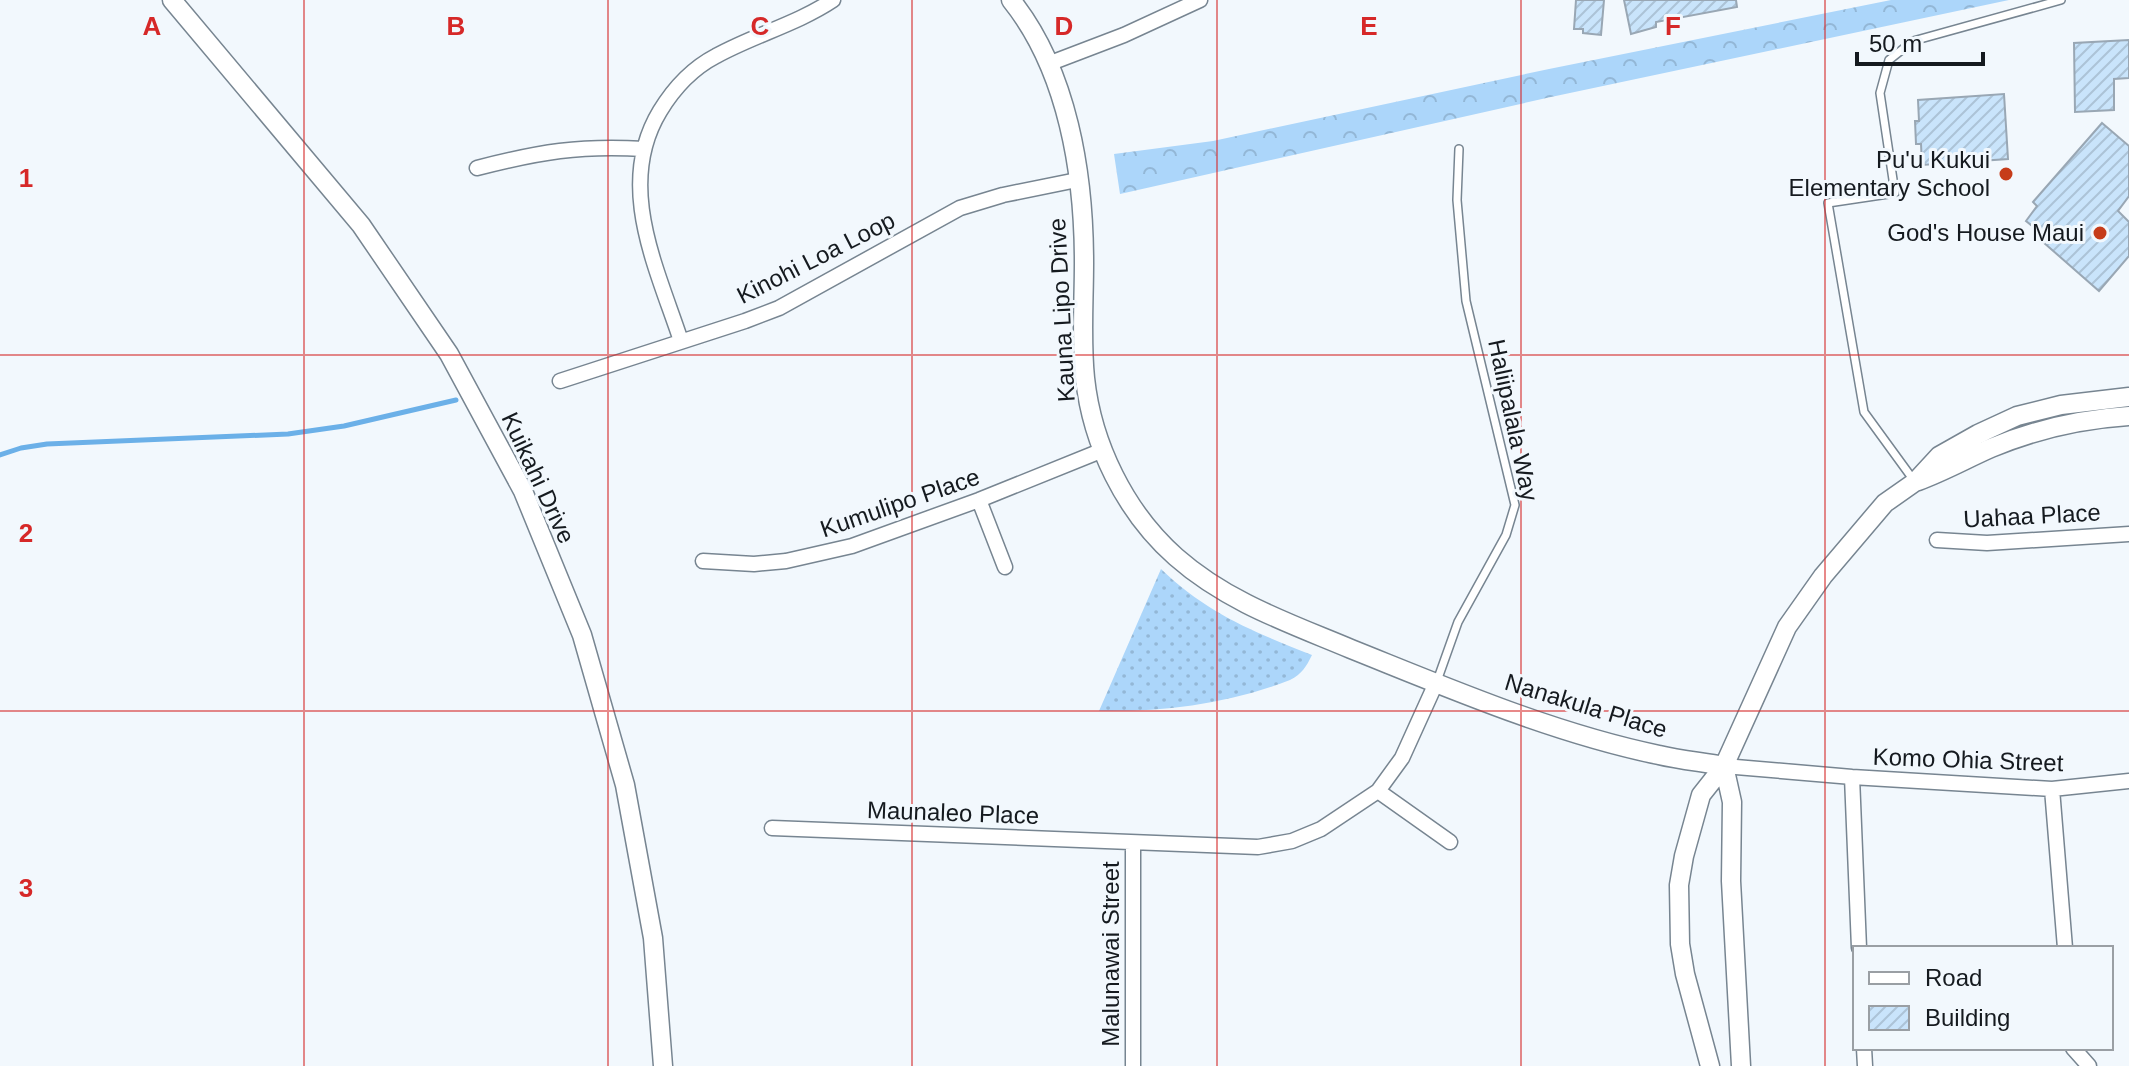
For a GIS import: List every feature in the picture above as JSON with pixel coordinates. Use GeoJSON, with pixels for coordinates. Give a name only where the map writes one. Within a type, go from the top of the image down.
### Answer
{"type":"FeatureCollection","features":[{"type":"Feature","properties":{"kind":"street","name":"Kuikahi Drive"},"geometry":{"type":"LineString","coordinates":[[172,0],[361,225],[449,354],[523,491],[582,635],[625,785],[653,938],[663,1066]]}},
{"type":"Feature","properties":{"kind":"street"},"geometry":{"type":"LineString","coordinates":[[681,341],[643,218],[639,184],[644,149],[653,124],[666,101],[703,64],[833,0]]}},
{"type":"Feature","properties":{"kind":"street","name":"Kauna Lipo Drive"},"geometry":{"type":"LineString","coordinates":[[1011,0],[1039,42],[1056,80],[1069,127],[1084,260],[1085,379],[1103,450],[1130,503],[1150,530],[1198,576],[1255,609],[1436,683]]}},
{"type":"Feature","properties":{"kind":"street"},"geometry":{"type":"LineString","coordinates":[[1048,64],[1124,35],[1200,0]]}},
{"type":"Feature","properties":{"kind":"street"},"geometry":{"type":"LineString","coordinates":[[477,168],[565,148],[604,146],[644,149]]}},
{"type":"Feature","properties":{"kind":"street","name":"Kinohi Loa Loop"},"geometry":{"type":"LineString","coordinates":[[560,381],[779,308],[960,208],[1003,195],[1077,180]]}},
{"type":"Feature","properties":{"kind":"street"},"geometry":{"type":"LineString","coordinates":[[1710,1066],[1683,959],[1678,915],[1684,856],[1701,795],[1724,766],[1787,627],[1823,576],[1885,503],[1915,482],[1939,456],[2017,416],[2061,405],[2129,397]]}},
{"type":"Feature","properties":{"kind":"street"},"geometry":{"type":"LineString","coordinates":[[1915,482],[2028,435],[2076,423],[2129,416]]}},
{"type":"Feature","properties":{"kind":"street","name":"Kumulipo Place"},"geometry":{"type":"LineString","coordinates":[[703,561],[754,564],[807,557],[884,536],[1103,450]]}},
{"type":"Feature","properties":{"kind":"street"},"geometry":{"type":"LineString","coordinates":[[979,500],[1005,567]]}},
{"type":"Feature","properties":{"kind":"street","name":"Uahaa Place"},"geometry":{"type":"LineString","coordinates":[[1937,540],[1987,543],[2129,534]]}},
{"type":"Feature","properties":{"kind":"street"},"geometry":{"type":"LineString","coordinates":[[1436,683],[1402,758],[1378,791],[1450,842]]}},
{"type":"Feature","properties":{"kind":"street","name":"Nanakula Place"},"geometry":{"type":"LineString","coordinates":[[1436,683],[1607,741],[1659,755],[1724,766]]}},
{"type":"Feature","properties":{"kind":"street"},"geometry":{"type":"LineString","coordinates":[[1724,766],[1732,802],[1731,881],[1741,1066]]}},
{"type":"Feature","properties":{"kind":"street","name":"Komo Ohia Street"},"geometry":{"type":"LineString","coordinates":[[1724,766],[2052,789],[2129,781]]}},
{"type":"Feature","properties":{"kind":"street","name":"Komo Ohia Street"},"geometry":{"type":"LineString","coordinates":[[1852,777],[1859,946]]}},
{"type":"Feature","properties":{"kind":"street"},"geometry":{"type":"LineString","coordinates":[[2052,789],[2065,946]]}},
{"type":"Feature","properties":{"kind":"street","name":"Maunaleo Place"},"geometry":{"type":"LineString","coordinates":[[772,828],[1258,847],[1292,841],[1321,829],[1378,791]]}},
{"type":"Feature","properties":{"kind":"street","name":"Malunawai Street"},"geometry":{"type":"LineString","coordinates":[[1133,843],[1133,1066]]}},
{"type":"Feature","properties":{"kind":"street"},"geometry":{"type":"LineString","coordinates":[[2075,1050],[2089,1066]]}},
{"type":"Feature","properties":{"kind":"lane"},"geometry":{"type":"LineString","coordinates":[[1915,482],[1864,412],[1828,203],[1895,193],[1880,93],[1889,60],[1913,41],[2061,0]]}},
{"type":"Feature","properties":{"kind":"lane","name":"Haliipalala Way"},"geometry":{"type":"LineString","coordinates":[[1436,683],[1458,622],[1506,535],[1515,505],[1466,301],[1457,200],[1459,149]]}},
{"type":"Feature","properties":{"kind":"green space"},"geometry":{"type":"Polygon","coordinates":[[[1891,0],[2009,0],[1551,97],[1120,194],[1114,154],[1213,141],[1891,0]]]}},
{"type":"Feature","properties":{"kind":"green space"},"geometry":{"type":"Polygon","coordinates":[[[1161,569],[1214,610],[1312,655],[1306,667],[1290,680],[1220,701],[1148,710],[1099,711],[1161,569]]]}},
{"type":"Feature","properties":{"kind":"building"},"geometry":{"type":"Polygon","coordinates":[[[1576,0],[1604,0],[1601,35],[1574,29],[1576,0]]]}},
{"type":"Feature","properties":{"kind":"building"},"geometry":{"type":"Polygon","coordinates":[[[1624,0],[1736,0],[1737,7],[1656,22],[1656,27],[1631,34],[1624,0]]]}},
{"type":"Feature","properties":{"kind":"building"},"geometry":{"type":"Polygon","coordinates":[[[2129,40],[2129,78],[2114,79],[2114,110],[2075,112],[2074,43],[2129,40]]]}},
{"type":"Feature","properties":{"kind":"building"},"geometry":{"type":"Polygon","coordinates":[[[2004,94],[2008,159],[1922,165],[1921,144],[1916,144],[1918,100],[2004,94]]]}},
{"type":"Feature","properties":{"kind":"building"},"geometry":{"type":"Polygon","coordinates":[[[2102,123],[2129,146],[2129,196],[2118,211],[2129,222],[2129,256],[2099,291],[2043,242],[2046,237],[2026,221],[2037,206],[2033,202],[2102,123]]]}},
{"type":"Feature","properties":{"kind":"waterway"},"geometry":{"type":"LineString","coordinates":[[0,455],[47,444],[288,434],[344,426],[456,400]]}},
{"type":"Feature","properties":{"kind":"place","name":"Pu'u Kukui Elementary School"},"geometry":{"type":"Point","coordinates":[2006,174]}},
{"type":"Feature","properties":{"kind":"place","name":"God's House Maui"},"geometry":{"type":"Point","coordinates":[2100,233]}}]}
